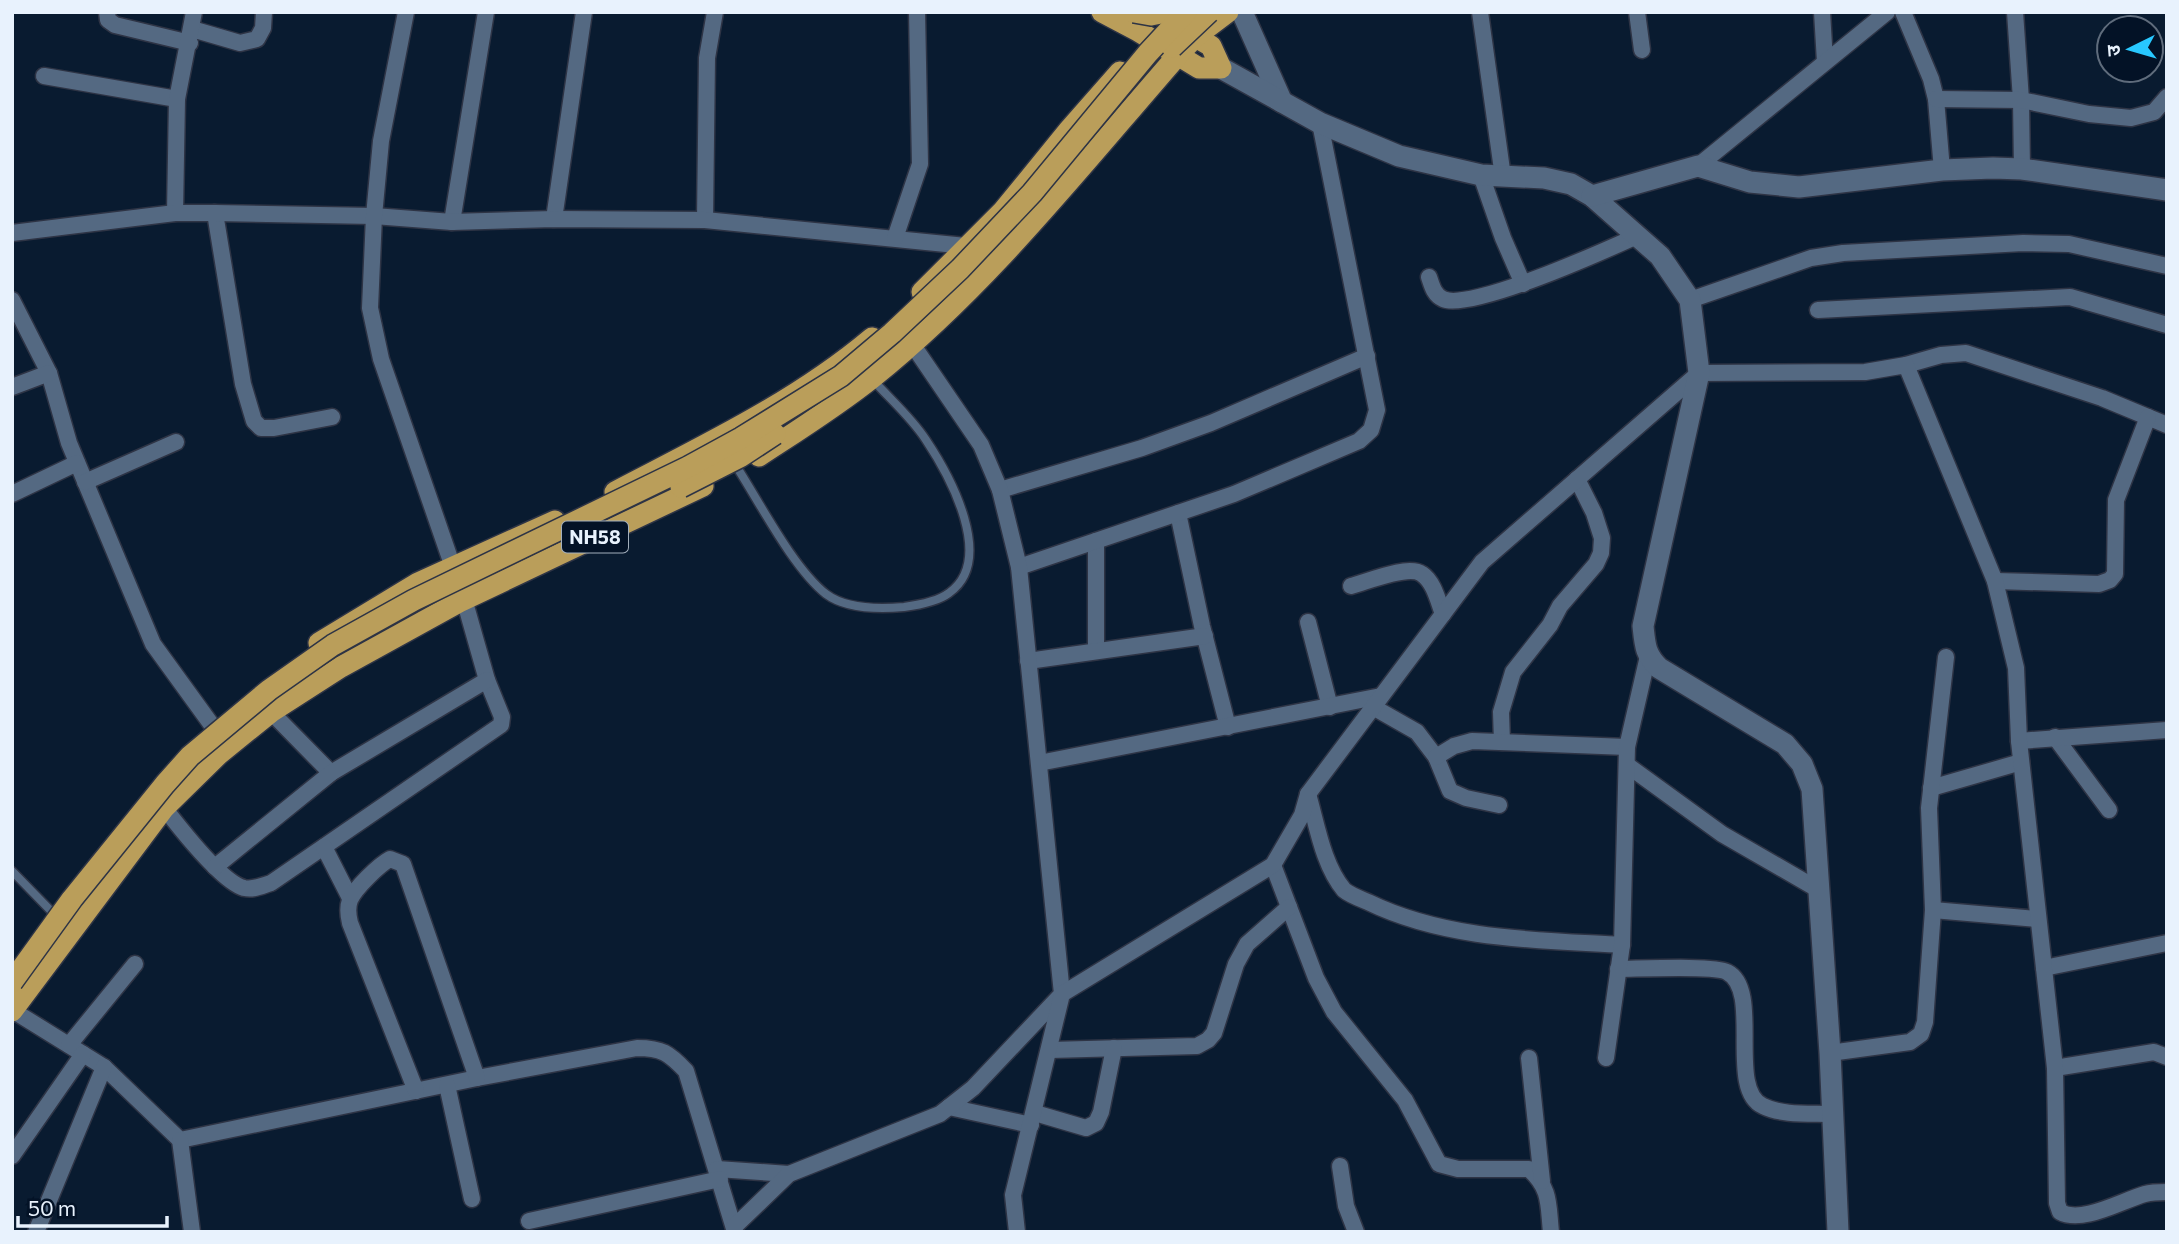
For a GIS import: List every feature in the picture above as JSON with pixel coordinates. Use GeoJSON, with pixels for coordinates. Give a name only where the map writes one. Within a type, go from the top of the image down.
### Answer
{"type":"FeatureCollection","features":[{"type":"Feature","properties":{"kind":"highway"},"geometry":{"type":"LineString","coordinates":[[1102,12],[1199,68],[1220,68],[1211,46],[1195,37],[1169,14],[1151,16],[1134,12]]}},
{"type":"Feature","properties":{"kind":"highway"},"geometry":{"type":"LineString","coordinates":[[20,987],[27,977],[22,968],[176,785],[247,720],[349,652],[450,596],[740,457],[859,379],[1035,207],[1164,55],[1209,12]]}},
{"type":"Feature","properties":{"kind":"highway","name":"NH58"},"geometry":{"type":"LineString","coordinates":[[12,1010],[20,987],[164,808],[219,754],[271,712],[341,667],[464,599],[738,469],[794,434],[871,379],[912,344],[981,277],[1178,55],[1195,37],[1228,12]]}},
{"type":"Feature","properties":{"kind":"highway"},"geometry":{"type":"LineString","coordinates":[[20,987],[72,899],[190,756],[269,690],[333,645],[414,600],[741,439],[841,376],[892,333],[960,269],[1032,193],[1148,52],[1169,14]]}},
{"type":"Feature","properties":{"kind":"highway","name":"NH58"},"geometry":{"type":"LineString","coordinates":[[22,968],[54,914],[149,789],[211,724],[322,640],[376,607],[453,567],[569,515],[754,418],[812,382],[865,344],[1003,211],[1169,14]]}},
{"type":"Feature","properties":{"kind":"street"},"geometry":{"type":"LineString","coordinates":[[107,12],[108,20],[115,25],[192,28],[240,43],[257,39],[263,28],[264,12]]}},
{"type":"Feature","properties":{"kind":"street"},"geometry":{"type":"LineString","coordinates":[[149,789],[215,867],[232,883],[253,889],[271,883],[501,725],[502,717],[487,680],[464,599],[374,330],[370,290],[381,141],[407,12]]}},
{"type":"Feature","properties":{"kind":"street"},"geometry":{"type":"LineString","coordinates":[[452,222],[485,12]]}},
{"type":"Feature","properties":{"kind":"street"},"geometry":{"type":"LineString","coordinates":[[554,219],[584,12]]}},
{"type":"Feature","properties":{"kind":"street"},"geometry":{"type":"LineString","coordinates":[[705,220],[707,58],[715,12]]}},
{"type":"Feature","properties":{"kind":"street"},"geometry":{"type":"LineString","coordinates":[[895,238],[920,164],[917,12]]}},
{"type":"Feature","properties":{"kind":"street"},"geometry":{"type":"LineString","coordinates":[[1242,12],[1282,102]]}},
{"type":"Feature","properties":{"kind":"street"},"geometry":{"type":"LineString","coordinates":[[1480,12],[1492,176],[1503,238],[1523,284]]}},
{"type":"Feature","properties":{"kind":"street"},"geometry":{"type":"LineString","coordinates":[[1637,12],[1642,50]]}},
{"type":"Feature","properties":{"kind":"street"},"geometry":{"type":"LineString","coordinates":[[1822,12],[1825,62]]}},
{"type":"Feature","properties":{"kind":"street"},"geometry":{"type":"LineString","coordinates":[[1592,196],[1698,166],[1887,12]]}},
{"type":"Feature","properties":{"kind":"street"},"geometry":{"type":"LineString","coordinates":[[1903,12],[1931,79],[1936,99],[1942,170]]}},
{"type":"Feature","properties":{"kind":"street"},"geometry":{"type":"LineString","coordinates":[[2015,12],[2022,169]]}},
{"type":"Feature","properties":{"kind":"street"},"geometry":{"type":"LineString","coordinates":[[175,213],[177,99],[192,28]]}},
{"type":"Feature","properties":{"kind":"street"},"geometry":{"type":"LineString","coordinates":[[1220,68],[1320,123],[1399,156],[1492,176],[1544,178],[1571,184],[1592,196],[1660,256],[1689,300],[1699,373],[1643,626],[1648,656],[1627,747],[1622,945],[1606,1058]]}},
{"type":"Feature","properties":{"kind":"street"},"geometry":{"type":"LineString","coordinates":[[44,76],[177,99]]}},
{"type":"Feature","properties":{"kind":"street"},"geometry":{"type":"LineString","coordinates":[[1936,99],[2021,100],[2090,114],[2131,118],[2154,111],[2167,97]]}},
{"type":"Feature","properties":{"kind":"street"},"geometry":{"type":"LineString","coordinates":[[1019,567],[1234,494],[1359,441],[1371,430],[1377,410],[1320,123]]}},
{"type":"Feature","properties":{"kind":"street"},"geometry":{"type":"LineString","coordinates":[[1698,166],[1750,182],[1799,187],[1942,170],[1993,168],[2022,169],[2166,191]]}},
{"type":"Feature","properties":{"kind":"street"},"geometry":{"type":"LineString","coordinates":[[12,233],[175,213],[215,213],[374,216],[452,222],[554,219],[705,220],[966,246]]}},
{"type":"Feature","properties":{"kind":"street"},"geometry":{"type":"LineString","coordinates":[[215,213],[243,384],[254,421],[261,428],[274,428],[332,417]]}},
{"type":"Feature","properties":{"kind":"street"},"geometry":{"type":"LineString","coordinates":[[1429,277],[1434,292],[1444,300],[1457,302],[1523,284],[1637,236]]}},
{"type":"Feature","properties":{"kind":"street"},"geometry":{"type":"LineString","coordinates":[[1689,300],[1811,258],[1843,253],[2023,243],[2069,244],[2167,266]]}},
{"type":"Feature","properties":{"kind":"street"},"geometry":{"type":"LineString","coordinates":[[1818,310],[2070,297],[2167,325]]}},
{"type":"Feature","properties":{"kind":"street"},"geometry":{"type":"LineString","coordinates":[[12,300],[48,373],[69,443],[153,644],[211,724]]}},
{"type":"Feature","properties":{"kind":"street"},"geometry":{"type":"LineString","coordinates":[[896,317],[981,445],[1000,490],[1019,567],[1062,993],[1013,1195],[1017,1232]]}},
{"type":"Feature","properties":{"kind":"street"},"geometry":{"type":"LineString","coordinates":[[529,1221],[718,1174],[789,1174],[940,1114],[973,1088],[1062,993],[1273,865],[1302,815],[1308,794],[1482,562],[1699,373],[1865,372],[1906,365],[1941,355],[1966,353],[2102,398],[2167,425]]}},
{"type":"Feature","properties":{"kind":"street"},"geometry":{"type":"LineString","coordinates":[[1000,490],[1142,448],[1211,424],[1367,356]]}},
{"type":"Feature","properties":{"kind":"street"},"geometry":{"type":"LineString","coordinates":[[1906,365],[1995,581],[2016,668],[2019,741],[2054,1068],[2057,1203],[2060,1212],[2068,1216],[2072,1224],[2148,1193],[2167,1192]]}},
{"type":"Feature","properties":{"kind":"street"},"geometry":{"type":"LineString","coordinates":[[12,387],[48,373]]}},
{"type":"Feature","properties":{"kind":"street"},"geometry":{"type":"LineString","coordinates":[[1995,581],[2099,584],[2115,574],[2116,500],[2148,417]]}},
{"type":"Feature","properties":{"kind":"street"},"geometry":{"type":"LineString","coordinates":[[85,482],[176,442]]}},
{"type":"Feature","properties":{"kind":"street"},"geometry":{"type":"LineString","coordinates":[[12,494],[77,463]]}},
{"type":"Feature","properties":{"kind":"street"},"geometry":{"type":"LineString","coordinates":[[1502,742],[1501,712],[1513,672],[1550,625],[1560,606],[1596,564],[1601,553],[1602,538],[1594,513],[1577,479]]}},
{"type":"Feature","properties":{"kind":"street"},"geometry":{"type":"LineString","coordinates":[[1178,513],[1228,727]]}},
{"type":"Feature","properties":{"kind":"street"},"geometry":{"type":"LineString","coordinates":[[1096,541],[1096,652]]}},
{"type":"Feature","properties":{"kind":"street"},"geometry":{"type":"LineString","coordinates":[[1351,586],[1415,570],[1429,582],[1443,614]]}},
{"type":"Feature","properties":{"kind":"street"},"geometry":{"type":"LineString","coordinates":[[1308,622],[1330,707]]}},
{"type":"Feature","properties":{"kind":"street"},"geometry":{"type":"LineString","coordinates":[[1028,661],[1205,636]]}},
{"type":"Feature","properties":{"kind":"street"},"geometry":{"type":"LineString","coordinates":[[1648,656],[1659,668],[1785,744],[1802,764],[1812,789],[1830,1052],[1838,1232]]}},
{"type":"Feature","properties":{"kind":"street"},"geometry":{"type":"LineString","coordinates":[[1830,1052],[1910,1042],[1921,1034],[1925,1022],[1933,910],[1929,808],[1946,657]]}},
{"type":"Feature","properties":{"kind":"street"},"geometry":{"type":"LineString","coordinates":[[215,867],[331,773],[487,680]]}},
{"type":"Feature","properties":{"kind":"street"},"geometry":{"type":"LineString","coordinates":[[1039,762],[1330,707],[1377,702],[1417,732],[1436,757],[1450,791],[1466,799],[1499,805]]}},
{"type":"Feature","properties":{"kind":"street"},"geometry":{"type":"LineString","coordinates":[[271,712],[331,773]]}},
{"type":"Feature","properties":{"kind":"street"},"geometry":{"type":"LineString","coordinates":[[2019,741],[2167,730]]}},
{"type":"Feature","properties":{"kind":"street"},"geometry":{"type":"LineString","coordinates":[[2055,737],[2109,810]]}},
{"type":"Feature","properties":{"kind":"street"},"geometry":{"type":"LineString","coordinates":[[1436,757],[1454,746],[1472,741],[1627,747]]}},
{"type":"Feature","properties":{"kind":"street"},"geometry":{"type":"LineString","coordinates":[[1931,788],[2021,762]]}},
{"type":"Feature","properties":{"kind":"street"},"geometry":{"type":"LineString","coordinates":[[1627,765],[1722,834],[1819,890]]}},
{"type":"Feature","properties":{"kind":"street"},"geometry":{"type":"LineString","coordinates":[[1308,794],[1328,862],[1345,891],[1381,909],[1497,938],[1622,945]]}},
{"type":"Feature","properties":{"kind":"street"},"geometry":{"type":"LineString","coordinates":[[324,847],[350,898]]}},
{"type":"Feature","properties":{"kind":"street"},"geometry":{"type":"LineString","coordinates":[[416,1091],[350,923],[348,909],[350,898],[381,864],[390,859],[403,864],[477,1078]]}},
{"type":"Feature","properties":{"kind":"street"},"geometry":{"type":"LineString","coordinates":[[1273,865],[1316,978],[1334,1012],[1405,1100],[1439,1164],[1458,1169],[1529,1169],[1542,1181]]}},
{"type":"Feature","properties":{"kind":"street"},"geometry":{"type":"LineString","coordinates":[[1049,1050],[1197,1046],[1208,1040],[1214,1033],[1236,964],[1247,944],[1289,907]]}},
{"type":"Feature","properties":{"kind":"street"},"geometry":{"type":"LineString","coordinates":[[1933,910],[2038,919]]}},
{"type":"Feature","properties":{"kind":"street"},"geometry":{"type":"LineString","coordinates":[[2044,968],[2167,943]]}},
{"type":"Feature","properties":{"kind":"street"},"geometry":{"type":"LineString","coordinates":[[12,1156],[76,1050],[135,964]]}},
{"type":"Feature","properties":{"kind":"street"},"geometry":{"type":"LineString","coordinates":[[1618,969],[1711,969],[1727,972],[1737,983],[1743,999],[1746,1080],[1753,1098],[1761,1105],[1776,1111],[1833,1114]]}},
{"type":"Feature","properties":{"kind":"street"},"geometry":{"type":"LineString","coordinates":[[12,1010],[104,1067],[180,1140],[192,1232]]}},
{"type":"Feature","properties":{"kind":"street"},"geometry":{"type":"LineString","coordinates":[[180,1140],[477,1078],[637,1048],[651,1048],[670,1054],[686,1071],[734,1229],[789,1174]]}},
{"type":"Feature","properties":{"kind":"street"},"geometry":{"type":"LineString","coordinates":[[949,1107],[1086,1128],[1096,1123],[1101,1112],[1114,1048]]}},
{"type":"Feature","properties":{"kind":"street"},"geometry":{"type":"LineString","coordinates":[[2054,1068],[2154,1052],[2167,1057]]}},
{"type":"Feature","properties":{"kind":"street"},"geometry":{"type":"LineString","coordinates":[[1529,1058],[1542,1181],[1548,1196],[1551,1232]]}},
{"type":"Feature","properties":{"kind":"street"},"geometry":{"type":"LineString","coordinates":[[36,1232],[104,1067]]}},
{"type":"Feature","properties":{"kind":"street"},"geometry":{"type":"LineString","coordinates":[[447,1085],[472,1199]]}},
{"type":"Feature","properties":{"kind":"street"},"geometry":{"type":"LineString","coordinates":[[1340,1166],[1346,1206],[1356,1232]]}},
{"type":"Feature","properties":{"kind":"lane"},"geometry":{"type":"LineString","coordinates":[[738,469],[806,575],[828,596],[851,605],[889,608],[924,604],[949,594],[966,575],[970,554],[968,531],[957,497],[925,438],[871,379]]}},
{"type":"Feature","properties":{"kind":"lane"},"geometry":{"type":"LineString","coordinates":[[12,870],[54,914]]}}]}
